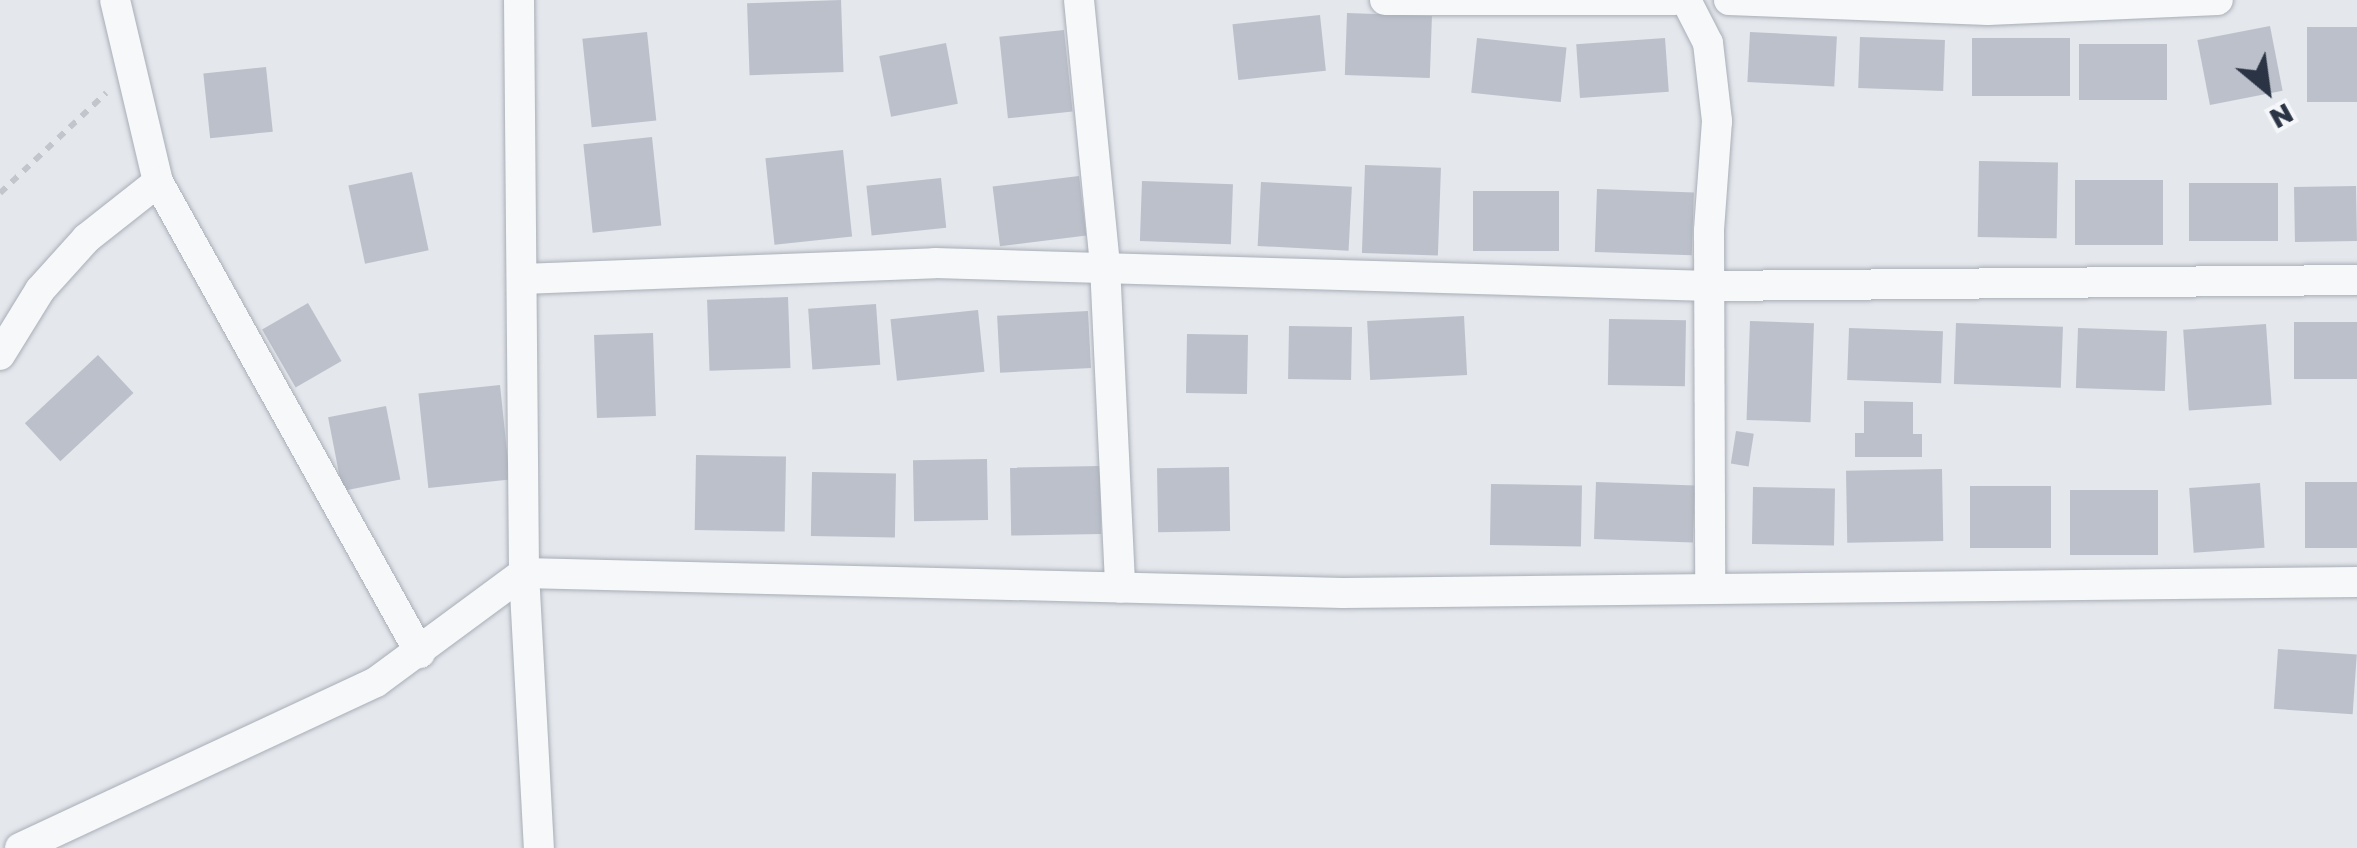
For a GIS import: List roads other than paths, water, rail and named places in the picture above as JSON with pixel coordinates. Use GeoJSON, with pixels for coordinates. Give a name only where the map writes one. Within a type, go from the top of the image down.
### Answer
{"type":"FeatureCollection","features":[{"type":"Feature","properties":{"kind":"street"},"geometry":{"type":"LineString","coordinates":[[114,0],[158,182],[420,653]]}},
{"type":"Feature","properties":{"kind":"street"},"geometry":{"type":"LineString","coordinates":[[519,0],[524,572],[539,848]]}},
{"type":"Feature","properties":{"kind":"street"},"geometry":{"type":"LineString","coordinates":[[1079,0],[1106,265],[1120,588]]}},
{"type":"Feature","properties":{"kind":"street"},"geometry":{"type":"LineString","coordinates":[[1385,0],[1675,0]]}},
{"type":"Feature","properties":{"kind":"street"},"geometry":{"type":"LineString","coordinates":[[1686,0],[1708,43],[1714,80],[1710,586]]}},
{"type":"Feature","properties":{"kind":"street"},"geometry":{"type":"LineString","coordinates":[[1728,0],[1988,5],[2218,0]]}},
{"type":"Feature","properties":{"kind":"street"},"geometry":{"type":"LineString","coordinates":[[0,354],[40,290],[87,238],[158,182]]}},
{"type":"Feature","properties":{"kind":"street"},"geometry":{"type":"LineString","coordinates":[[522,278],[935,263],[1106,265],[1710,286],[1876,280],[2357,280]]}},
{"type":"Feature","properties":{"kind":"street"},"geometry":{"type":"LineString","coordinates":[[20,848],[182,776],[376,682],[524,572],[1343,593],[1710,586],[2357,582]]}}]}
